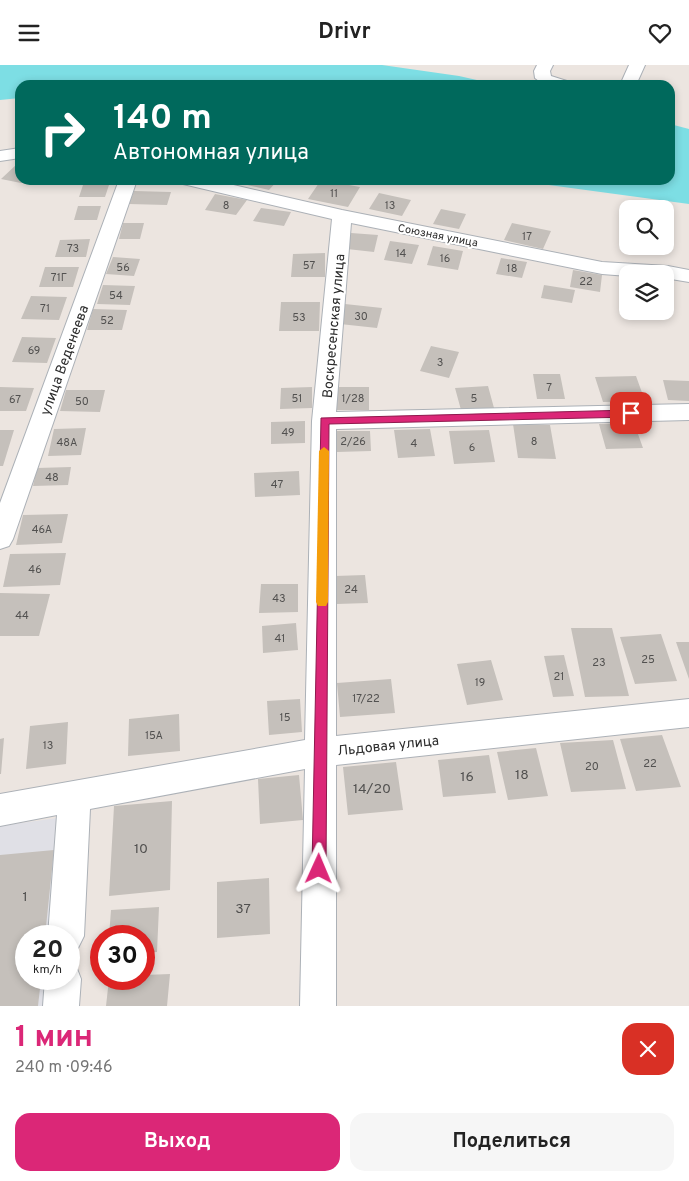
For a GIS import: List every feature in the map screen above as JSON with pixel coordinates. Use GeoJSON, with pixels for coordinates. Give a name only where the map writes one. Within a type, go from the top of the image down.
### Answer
{"type":"FeatureCollection","features":[{"type":"Feature","properties":{"kind":"street"},"geometry":{"type":"LineString","coordinates":[[545,65],[542,71],[543,78],[546,80]]}},
{"type":"Feature","properties":{"kind":"street"},"geometry":{"type":"LineString","coordinates":[[630,80],[637,65]]}},
{"type":"Feature","properties":{"kind":"street","name":"улица Веденеева"},"geometry":{"type":"LineString","coordinates":[[0,539],[126,185]]}},
{"type":"Feature","properties":{"kind":"street","name":"Союзная улица"},"geometry":{"type":"LineString","coordinates":[[210,185],[342,216],[602,268],[668,272],[689,276]]}},
{"type":"Feature","properties":{"kind":"street","name":"Воскресенская улица"},"geometry":{"type":"LineString","coordinates":[[318,1006],[324,421],[342,216]]}},
{"type":"Feature","properties":{"kind":"street"},"geometry":{"type":"LineString","coordinates":[[324,421],[689,412]]}},
{"type":"Feature","properties":{"kind":"street","name":"Льдовая улица"},"geometry":{"type":"LineString","coordinates":[[0,810],[320,752],[689,713]]}},
{"type":"Feature","properties":{"kind":"street"},"geometry":{"type":"LineString","coordinates":[[67,925],[75,796]]}},
{"type":"Feature","properties":{"kind":"street"},"geometry":{"type":"LineString","coordinates":[[62,1006],[63,990]]}},
{"type":"Feature","properties":{"kind":"shaded area"},"geometry":{"type":"Polygon","coordinates":[[[57,818],[51,925],[15,925],[15,990],[46,990],[45,1006],[0,1006],[0,826],[57,818]]]}},
{"type":"Feature","properties":{"kind":"water"},"geometry":{"type":"Polygon","coordinates":[[[0,65],[382,65],[477,80],[15,80],[15,98],[0,100],[0,65]]]}},
{"type":"Feature","properties":{"kind":"water"},"geometry":{"type":"Polygon","coordinates":[[[675,125],[689,129],[689,204],[674,202],[674,200],[660,200],[549,185],[675,185],[675,125]]]}},
{"type":"Feature","properties":{"kind":"building"},"geometry":{"type":"Polygon","coordinates":[[[15,166],[15,182],[1,179],[15,166]]]}},
{"type":"Feature","properties":{"kind":"building"},"geometry":{"type":"Polygon","coordinates":[[[83,185],[109,185],[105,197],[79,197],[83,185]]]}},
{"type":"Feature","properties":{"kind":"building"},"geometry":{"type":"Polygon","coordinates":[[[247,185],[274,185],[269,190],[247,185]]]}},
{"type":"Feature","properties":{"kind":"building"},"geometry":{"type":"Polygon","coordinates":[[[318,185],[360,187],[348,207],[308,199],[318,185]]]}},
{"type":"Feature","properties":{"kind":"building"},"geometry":{"type":"Polygon","coordinates":[[[134,191],[171,192],[167,205],[129,204],[134,191]]]}},
{"type":"Feature","properties":{"kind":"building"},"geometry":{"type":"Polygon","coordinates":[[[379,193],[411,200],[402,216],[369,209],[379,193]]]}},
{"type":"Feature","properties":{"kind":"building"},"geometry":{"type":"Polygon","coordinates":[[[215,194],[247,200],[236,215],[205,210],[215,194]]]}},
{"type":"Feature","properties":{"kind":"building"},"geometry":{"type":"Polygon","coordinates":[[[78,206],[101,206],[97,220],[74,220],[78,206]]]}},
{"type":"Feature","properties":{"kind":"building"},"geometry":{"type":"Polygon","coordinates":[[[261,208],[291,212],[284,226],[253,221],[261,208]]]}},
{"type":"Feature","properties":{"kind":"building"},"geometry":{"type":"Polygon","coordinates":[[[441,209],[466,214],[459,229],[433,224],[441,209]]]}},
{"type":"Feature","properties":{"kind":"building"},"geometry":{"type":"Polygon","coordinates":[[[123,223],[144,223],[140,239],[119,239],[123,223]]]}},
{"type":"Feature","properties":{"kind":"building"},"geometry":{"type":"Polygon","coordinates":[[[512,223],[551,231],[543,249],[504,240],[512,223]]]}},
{"type":"Feature","properties":{"kind":"building"},"geometry":{"type":"Polygon","coordinates":[[[351,233],[378,235],[374,252],[347,249],[351,233]]]}},
{"type":"Feature","properties":{"kind":"building"},"geometry":{"type":"Polygon","coordinates":[[[90,239],[86,257],[55,257],[60,240],[90,239]]]}},
{"type":"Feature","properties":{"kind":"building"},"geometry":{"type":"Polygon","coordinates":[[[390,241],[419,245],[412,264],[384,260],[390,241]]]}},
{"type":"Feature","properties":{"kind":"building"},"geometry":{"type":"Polygon","coordinates":[[[433,246],[463,251],[458,270],[427,265],[433,246]]]}},
{"type":"Feature","properties":{"kind":"building"},"geometry":{"type":"Polygon","coordinates":[[[325,253],[325,277],[291,277],[293,254],[325,253]]]}},
{"type":"Feature","properties":{"kind":"building"},"geometry":{"type":"Polygon","coordinates":[[[113,257],[140,259],[134,276],[106,274],[113,257]]]}},
{"type":"Feature","properties":{"kind":"building"},"geometry":{"type":"Polygon","coordinates":[[[501,258],[527,262],[522,278],[496,274],[501,258]]]}},
{"type":"Feature","properties":{"kind":"building"},"geometry":{"type":"Polygon","coordinates":[[[45,267],[79,267],[73,287],[39,287],[45,267]]]}},
{"type":"Feature","properties":{"kind":"building"},"geometry":{"type":"Polygon","coordinates":[[[573,270],[602,275],[600,292],[570,287],[573,270]]]}},
{"type":"Feature","properties":{"kind":"building"},"geometry":{"type":"Polygon","coordinates":[[[103,285],[135,286],[130,305],[97,304],[103,285]]]}},
{"type":"Feature","properties":{"kind":"building"},"geometry":{"type":"Polygon","coordinates":[[[544,285],[575,290],[572,303],[541,298],[544,285]]]}},
{"type":"Feature","properties":{"kind":"building"},"geometry":{"type":"Polygon","coordinates":[[[31,296],[67,297],[59,320],[21,319],[31,296]]]}},
{"type":"Feature","properties":{"kind":"building"},"geometry":{"type":"Polygon","coordinates":[[[281,302],[320,302],[319,331],[279,331],[281,302]]]}},
{"type":"Feature","properties":{"kind":"building"},"geometry":{"type":"Polygon","coordinates":[[[345,304],[382,308],[377,328],[340,324],[345,304]]]}},
{"type":"Feature","properties":{"kind":"building"},"geometry":{"type":"Polygon","coordinates":[[[93,309],[127,310],[122,330],[87,330],[93,309]]]}},
{"type":"Feature","properties":{"kind":"building"},"geometry":{"type":"Polygon","coordinates":[[[22,337],[56,338],[47,363],[12,362],[22,337]]]}},
{"type":"Feature","properties":{"kind":"building"},"geometry":{"type":"Polygon","coordinates":[[[431,346],[459,352],[449,378],[420,371],[431,346]]]}},
{"type":"Feature","properties":{"kind":"building"},"geometry":{"type":"Polygon","coordinates":[[[533,374],[560,374],[565,399],[537,399],[533,374]]]}},
{"type":"Feature","properties":{"kind":"building"},"geometry":{"type":"Polygon","coordinates":[[[636,376],[645,401],[603,402],[595,377],[636,376]]]}},
{"type":"Feature","properties":{"kind":"building"},"geometry":{"type":"Polygon","coordinates":[[[663,380],[689,381],[689,401],[668,400],[663,380]]]}},
{"type":"Feature","properties":{"kind":"building"},"geometry":{"type":"Polygon","coordinates":[[[488,386],[494,408],[461,410],[455,388],[488,386]]]}},
{"type":"Feature","properties":{"kind":"building"},"geometry":{"type":"Polygon","coordinates":[[[0,387],[34,388],[26,411],[0,411],[0,387]]]}},
{"type":"Feature","properties":{"kind":"building"},"geometry":{"type":"Polygon","coordinates":[[[312,387],[312,408],[280,409],[281,388],[312,387]]]}},
{"type":"Feature","properties":{"kind":"building"},"geometry":{"type":"Polygon","coordinates":[[[337,387],[369,387],[369,410],[337,410],[337,387]]]}},
{"type":"Feature","properties":{"kind":"building"},"geometry":{"type":"Polygon","coordinates":[[[66,390],[105,390],[100,412],[60,411],[66,390]]]}},
{"type":"Feature","properties":{"kind":"building"},"geometry":{"type":"Polygon","coordinates":[[[305,421],[305,443],[271,444],[271,422],[305,421]]]}},
{"type":"Feature","properties":{"kind":"building"},"geometry":{"type":"Polygon","coordinates":[[[634,423],[643,448],[606,449],[599,424],[634,423]]]}},
{"type":"Feature","properties":{"kind":"building"},"geometry":{"type":"Polygon","coordinates":[[[513,424],[550,425],[556,459],[518,458],[513,424]]]}},
{"type":"Feature","properties":{"kind":"building"},"geometry":{"type":"Polygon","coordinates":[[[86,428],[81,455],[48,456],[54,429],[86,428]]]}},
{"type":"Feature","properties":{"kind":"building"},"geometry":{"type":"Polygon","coordinates":[[[430,429],[435,456],[398,458],[394,430],[430,429]]]}},
{"type":"Feature","properties":{"kind":"building"},"geometry":{"type":"Polygon","coordinates":[[[0,430],[14,430],[3,466],[0,466],[0,430]]]}},
{"type":"Feature","properties":{"kind":"building"},"geometry":{"type":"Polygon","coordinates":[[[489,430],[495,462],[454,464],[449,431],[489,430]]]}},
{"type":"Feature","properties":{"kind":"building"},"geometry":{"type":"Polygon","coordinates":[[[336,431],[370,431],[371,451],[337,452],[336,431]]]}},
{"type":"Feature","properties":{"kind":"building"},"geometry":{"type":"Polygon","coordinates":[[[71,467],[68,485],[33,486],[37,468],[71,467]]]}},
{"type":"Feature","properties":{"kind":"building"},"geometry":{"type":"Polygon","coordinates":[[[299,471],[300,495],[255,497],[254,473],[299,471]]]}},
{"type":"Feature","properties":{"kind":"building"},"geometry":{"type":"Polygon","coordinates":[[[68,514],[62,543],[16,545],[23,515],[68,514]]]}},
{"type":"Feature","properties":{"kind":"building"},"geometry":{"type":"Polygon","coordinates":[[[66,553],[60,585],[3,587],[10,554],[66,553]]]}},
{"type":"Feature","properties":{"kind":"building"},"geometry":{"type":"Polygon","coordinates":[[[365,575],[368,603],[337,604],[335,576],[365,575]]]}},
{"type":"Feature","properties":{"kind":"building"},"geometry":{"type":"Polygon","coordinates":[[[261,584],[298,584],[298,612],[259,613],[261,584]]]}},
{"type":"Feature","properties":{"kind":"building"},"geometry":{"type":"Polygon","coordinates":[[[0,593],[50,594],[39,636],[0,636],[0,593]]]}},
{"type":"Feature","properties":{"kind":"building"},"geometry":{"type":"Polygon","coordinates":[[[296,623],[298,650],[263,653],[262,626],[296,623]]]}},
{"type":"Feature","properties":{"kind":"building"},"geometry":{"type":"Polygon","coordinates":[[[571,628],[612,628],[629,696],[585,697],[571,628]]]}},
{"type":"Feature","properties":{"kind":"building"},"geometry":{"type":"Polygon","coordinates":[[[661,634],[677,681],[635,684],[620,637],[661,634]]]}},
{"type":"Feature","properties":{"kind":"building"},"geometry":{"type":"Polygon","coordinates":[[[676,642],[689,642],[689,679],[676,642]]]}},
{"type":"Feature","properties":{"kind":"building"},"geometry":{"type":"Polygon","coordinates":[[[564,655],[574,696],[553,697],[544,656],[564,655]]]}},
{"type":"Feature","properties":{"kind":"building"},"geometry":{"type":"Polygon","coordinates":[[[491,660],[503,700],[467,705],[457,664],[491,660]]]}},
{"type":"Feature","properties":{"kind":"building"},"geometry":{"type":"Polygon","coordinates":[[[391,679],[395,713],[340,717],[337,683],[391,679]]]}},
{"type":"Feature","properties":{"kind":"building"},"geometry":{"type":"Polygon","coordinates":[[[300,699],[302,732],[269,735],[267,701],[300,699]]]}},
{"type":"Feature","properties":{"kind":"building"},"geometry":{"type":"Polygon","coordinates":[[[179,714],[180,751],[128,756],[129,719],[179,714]]]}},
{"type":"Feature","properties":{"kind":"building"},"geometry":{"type":"Polygon","coordinates":[[[68,722],[66,764],[26,769],[30,726],[68,722]]]}},
{"type":"Feature","properties":{"kind":"building"},"geometry":{"type":"Polygon","coordinates":[[[662,735],[681,787],[636,791],[620,739],[662,735]]]}},
{"type":"Feature","properties":{"kind":"building"},"geometry":{"type":"Polygon","coordinates":[[[4,738],[1,774],[0,774],[0,739],[4,738]]]}},
{"type":"Feature","properties":{"kind":"building"},"geometry":{"type":"Polygon","coordinates":[[[613,740],[626,789],[571,792],[560,743],[613,740]]]}},
{"type":"Feature","properties":{"kind":"building"},"geometry":{"type":"Polygon","coordinates":[[[536,748],[548,796],[508,800],[497,752],[536,748]]]}},
{"type":"Feature","properties":{"kind":"building"},"geometry":{"type":"Polygon","coordinates":[[[489,755],[496,793],[443,797],[438,760],[489,755]]]}},
{"type":"Feature","properties":{"kind":"building"},"geometry":{"type":"Polygon","coordinates":[[[396,762],[403,810],[348,815],[343,767],[396,762]]]}},
{"type":"Feature","properties":{"kind":"building"},"geometry":{"type":"Polygon","coordinates":[[[299,775],[303,820],[260,824],[258,779],[299,775]]]}},
{"type":"Feature","properties":{"kind":"building"},"geometry":{"type":"Polygon","coordinates":[[[172,801],[170,890],[109,896],[114,806],[172,801]]]}},
{"type":"Feature","properties":{"kind":"building"},"geometry":{"type":"Polygon","coordinates":[[[54,850],[46,925],[15,925],[15,990],[40,990],[38,1006],[0,1006],[0,855],[54,850]]]}},
{"type":"Feature","properties":{"kind":"building"},"geometry":{"type":"Polygon","coordinates":[[[269,878],[270,934],[217,938],[217,882],[269,878]]]}},
{"type":"Feature","properties":{"kind":"building"},"geometry":{"type":"Polygon","coordinates":[[[159,907],[157,952],[155,952],[155,925],[110,925],[111,910],[159,907]]]}},
{"type":"Feature","properties":{"kind":"building"},"geometry":{"type":"Polygon","coordinates":[[[170,974],[167,1006],[106,1006],[108,990],[155,990],[155,975],[170,974]]]}},
{"type":"Feature","properties":{"kind":"slow traffic"},"geometry":{"type":"LineString","coordinates":[[322,602],[324,451]]}},
{"type":"Feature","properties":{"kind":"route"},"geometry":{"type":"LineString","coordinates":[[319,869],[324,421],[631,413]]}}]}
